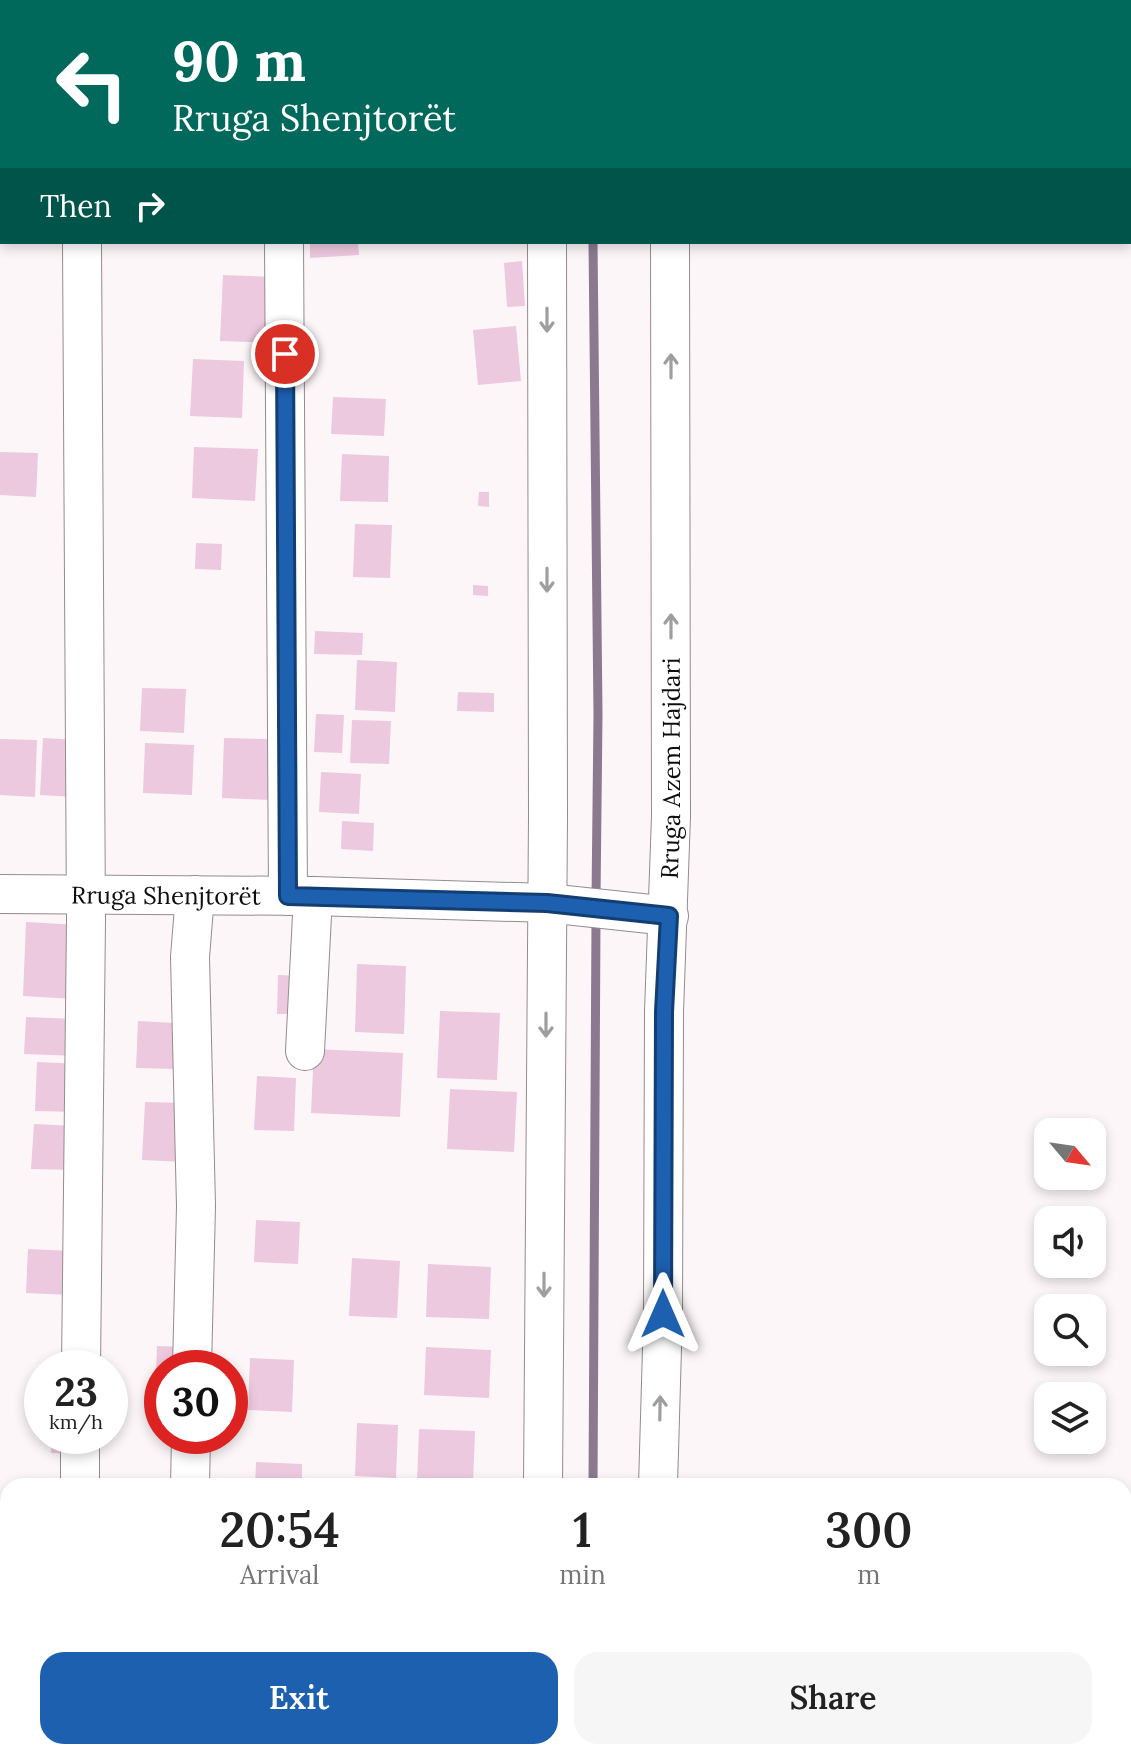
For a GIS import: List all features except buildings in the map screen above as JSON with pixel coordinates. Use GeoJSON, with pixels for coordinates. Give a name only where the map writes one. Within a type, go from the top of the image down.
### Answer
{"type":"FeatureCollection","features":[{"type":"Feature","properties":{"kind":"street"},"geometry":{"type":"LineString","coordinates":[[81,1350],[86,893],[82,244]]}},
{"type":"Feature","properties":{"kind":"street"},"geometry":{"type":"LineString","coordinates":[[284,244],[305,1051]]}},
{"type":"Feature","properties":{"kind":"street"},"geometry":{"type":"LineString","coordinates":[[543,1478],[563,904],[547,244]]}},
{"type":"Feature","properties":{"kind":"street","name":"Rruga Azem Hajdari"},"geometry":{"type":"LineString","coordinates":[[658,1478],[663,1314],[664,1012],[671,816],[670,244]]}},
{"type":"Feature","properties":{"kind":"street","name":"Rruga Shenjtorët"},"geometry":{"type":"LineString","coordinates":[[0,894],[300,896],[563,904],[669,916]]}},
{"type":"Feature","properties":{"kind":"street"},"geometry":{"type":"LineString","coordinates":[[192,1350],[196,1206],[190,957],[195,895]]}},
{"type":"Feature","properties":{"kind":"street"},"geometry":{"type":"LineString","coordinates":[[80,1454],[80,1478]]}},
{"type":"Feature","properties":{"kind":"street"},"geometry":{"type":"LineString","coordinates":[[190,1478],[191,1454]]}},
{"type":"Feature","properties":{"kind":"waterway"},"geometry":{"type":"LineString","coordinates":[[593,244],[598,715],[596,899]]}},
{"type":"Feature","properties":{"kind":"waterway"},"geometry":{"type":"LineString","coordinates":[[593,1478],[596,917]]}},
{"type":"Feature","properties":{"kind":"route"},"geometry":{"type":"LineString","coordinates":[[285,354],[288,896],[547,903],[669,916],[664,1012],[663,1314]]}}]}
